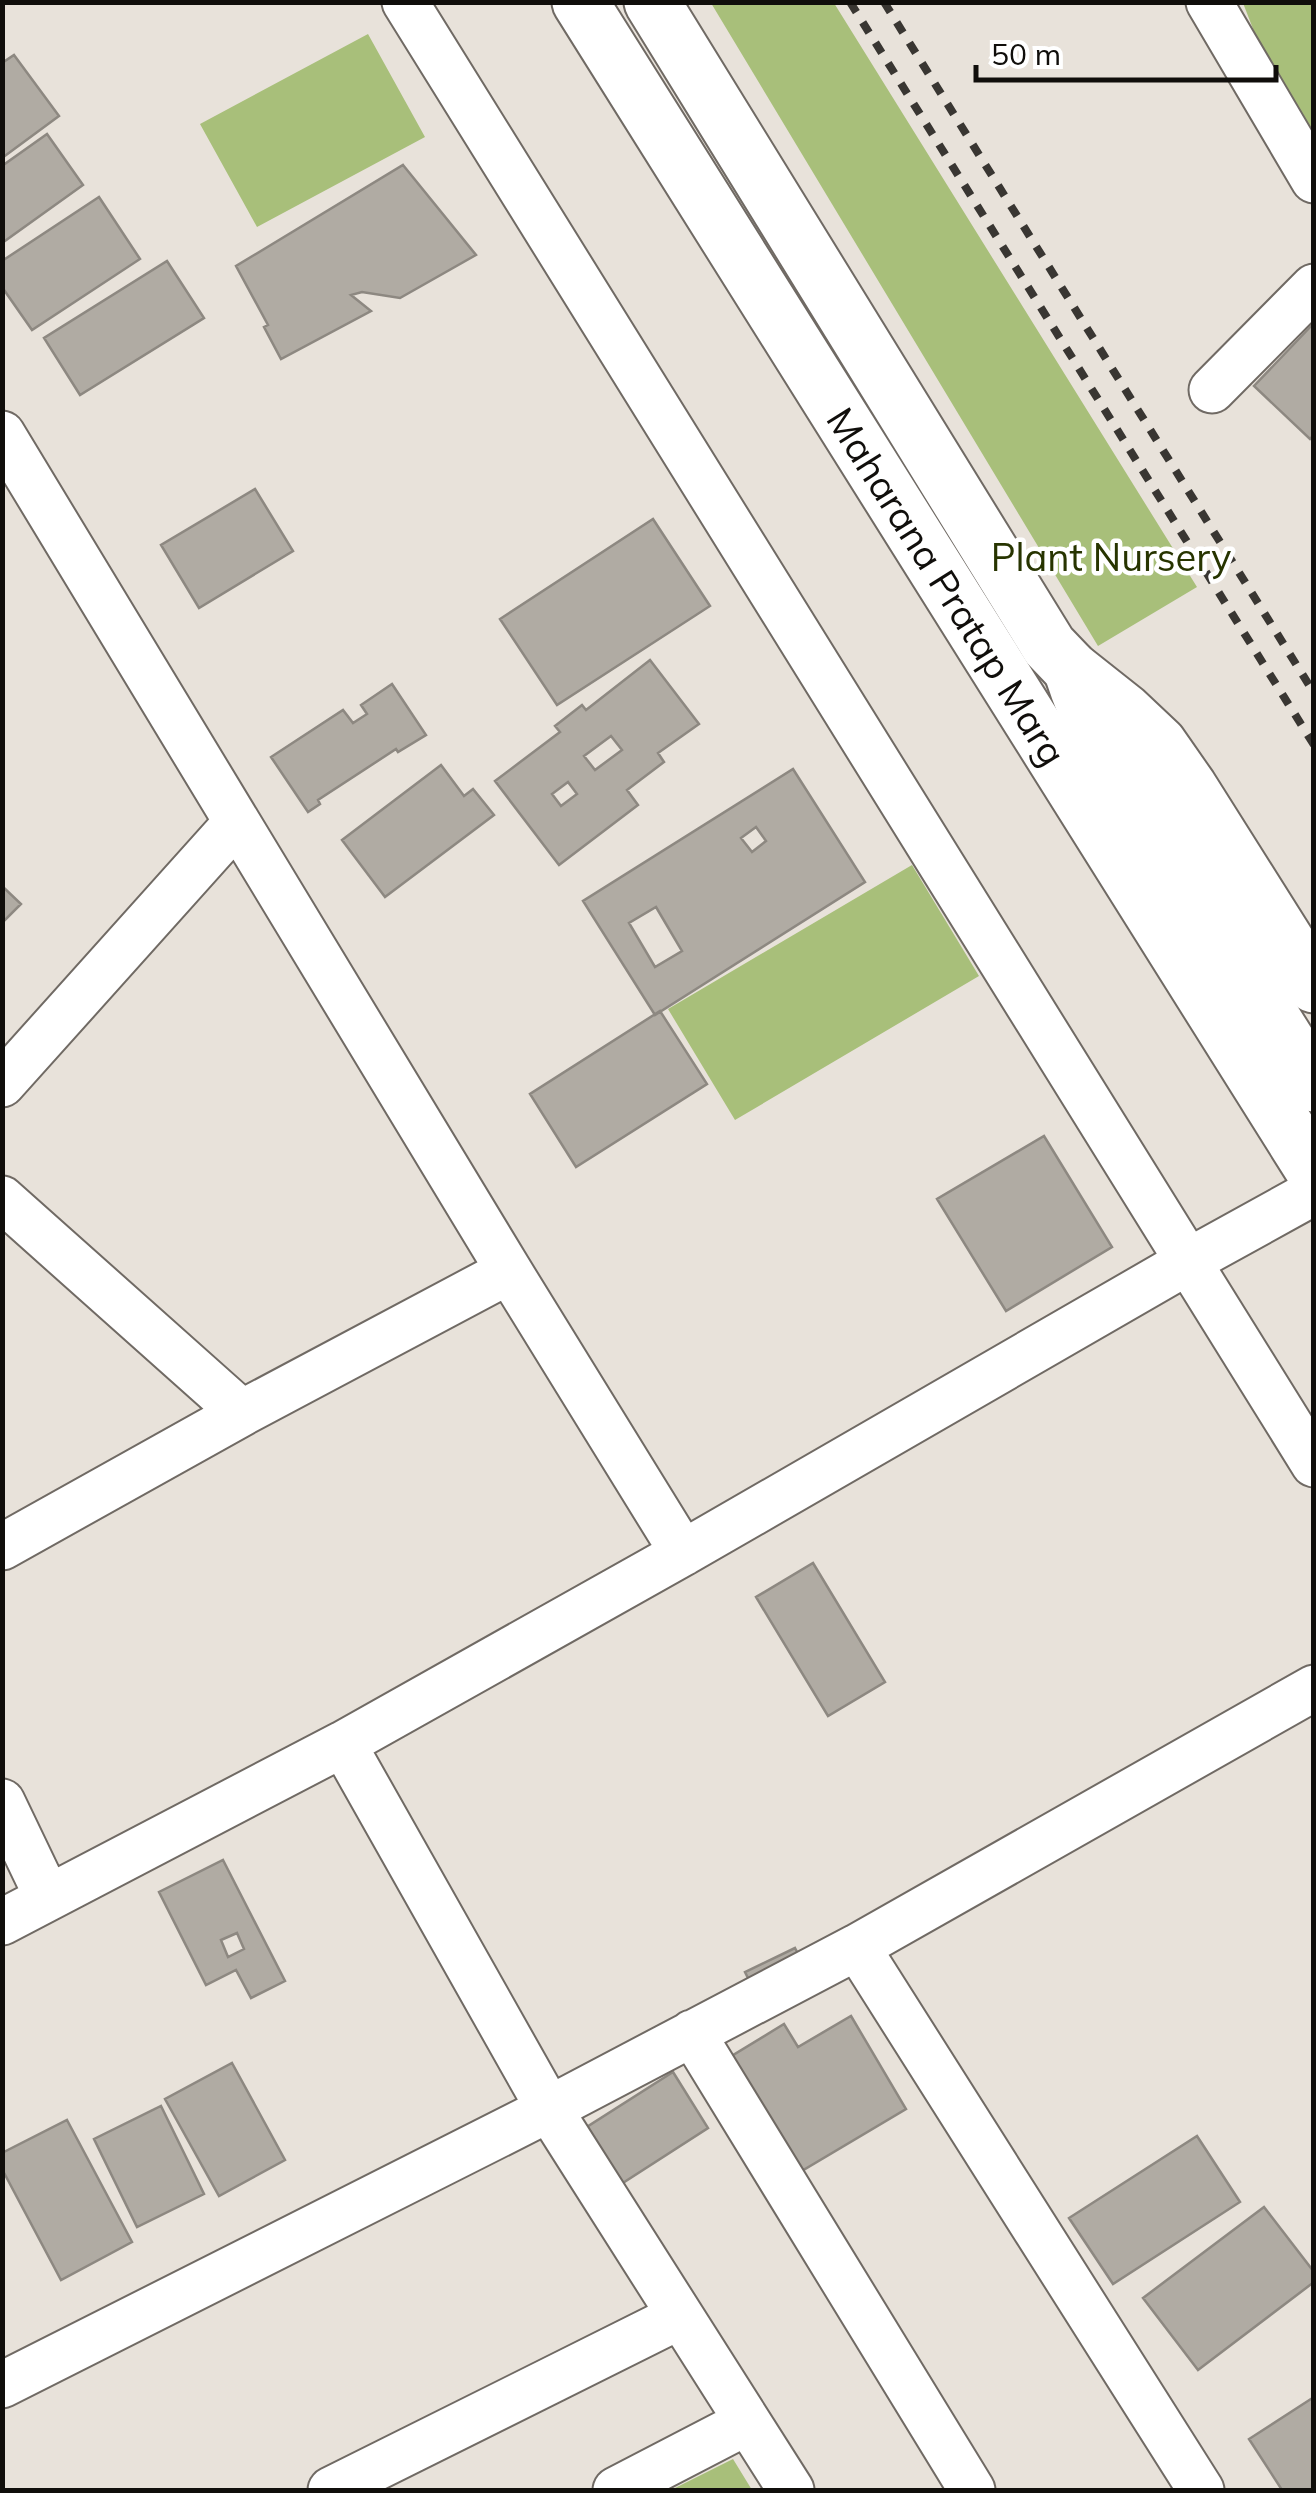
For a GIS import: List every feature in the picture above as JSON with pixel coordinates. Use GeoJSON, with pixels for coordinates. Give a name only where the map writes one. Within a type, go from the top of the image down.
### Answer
{"type":"FeatureCollection","features":[{"type":"Feature","properties":{"kind":"main road","name":"Maharana Pratap Marg"},"geometry":{"type":"LineString","coordinates":[[652,2],[1049,646],[1158,744],[1314,985]]}},
{"type":"Feature","properties":{"kind":"main road","name":"Maharana Pratap Marg"},"geometry":{"type":"LineString","coordinates":[[593,7],[1314,1172]]}},
{"type":"Feature","properties":{"kind":"main road"},"geometry":{"type":"LineString","coordinates":[[1071,669],[1082,704],[1118,774],[1314,1084]]}},
{"type":"Feature","properties":{"kind":"street"},"geometry":{"type":"LineString","coordinates":[[405,2],[1314,1464]]}},
{"type":"Feature","properties":{"kind":"street"},"geometry":{"type":"LineString","coordinates":[[1209,2],[1314,180]]}},
{"type":"Feature","properties":{"kind":"street"},"geometry":{"type":"LineString","coordinates":[[1212,390],[1314,287]]}},
{"type":"Feature","properties":{"kind":"street"},"geometry":{"type":"LineString","coordinates":[[2,434],[508,1271],[684,1553]]}},
{"type":"Feature","properties":{"kind":"street"},"geometry":{"type":"LineString","coordinates":[[2,1084],[237,822]]}},
{"type":"Feature","properties":{"kind":"street"},"geometry":{"type":"LineString","coordinates":[[2,1922],[344,1744],[1314,1192]]}},
{"type":"Feature","properties":{"kind":"street"},"geometry":{"type":"LineString","coordinates":[[2,1199],[242,1413]]}},
{"type":"Feature","properties":{"kind":"street"},"geometry":{"type":"LineString","coordinates":[[2,1548],[242,1413],[508,1271]]}},
{"type":"Feature","properties":{"kind":"street"},"geometry":{"type":"LineString","coordinates":[[2,2385],[549,2109],[856,1947],[1314,1688]]}},
{"type":"Feature","properties":{"kind":"street"},"geometry":{"type":"LineString","coordinates":[[344,1744],[549,2109],[790,2490]]}},
{"type":"Feature","properties":{"kind":"street"},"geometry":{"type":"LineString","coordinates":[[2,1802],[48,1898]]}},
{"type":"Feature","properties":{"kind":"street"},"geometry":{"type":"LineString","coordinates":[[856,1947],[1201,2490]]}},
{"type":"Feature","properties":{"kind":"street"},"geometry":{"type":"LineString","coordinates":[[692,2034],[972,2490]]}},
{"type":"Feature","properties":{"kind":"street"},"geometry":{"type":"LineString","coordinates":[[331,2490],[680,2316]]}},
{"type":"Feature","properties":{"kind":"street"},"geometry":{"type":"LineString","coordinates":[[616,2490],[747,2422]]}},
{"type":"Feature","properties":{"kind":"green space","name":"Plant Nursery"},"geometry":{"type":"Polygon","coordinates":[[[711,3],[834,3],[1197,587],[1098,646],[711,3]]]}},
{"type":"Feature","properties":{"kind":"green space"},"geometry":{"type":"Polygon","coordinates":[[[1243,3],[1313,3],[1313,132],[1255,34],[1243,3]]]}},
{"type":"Feature","properties":{"kind":"green space"},"geometry":{"type":"Polygon","coordinates":[[[368,34],[425,137],[257,227],[200,124],[368,34]]]}},
{"type":"Feature","properties":{"kind":"green space"},"geometry":{"type":"Polygon","coordinates":[[[912,865],[979,976],[735,1120],[668,1009],[912,865]]]}},
{"type":"Feature","properties":{"kind":"green space"},"geometry":{"type":"Polygon","coordinates":[[[733,2459],[752,2490],[671,2490],[733,2459]]]}},
{"type":"Feature","properties":{"kind":"building"},"geometry":{"type":"Polygon","coordinates":[[[14,55],[59,116],[2,158],[2,63],[14,55]]]}},
{"type":"Feature","properties":{"kind":"building"},"geometry":{"type":"Polygon","coordinates":[[[47,134],[83,185],[2,243],[2,166],[47,134]]]}},
{"type":"Feature","properties":{"kind":"building"},"geometry":{"type":"Polygon","coordinates":[[[403,165],[476,255],[400,298],[362,292],[351,295],[371,311],[281,359],[264,327],[268,325],[236,266],[403,165]]]}},
{"type":"Feature","properties":{"kind":"building"},"geometry":{"type":"Polygon","coordinates":[[[99,197],[140,259],[32,330],[2,287],[2,261],[99,197]]]}},
{"type":"Feature","properties":{"kind":"building"},"geometry":{"type":"Polygon","coordinates":[[[167,261],[204,318],[80,395],[44,338],[167,261]]]}},
{"type":"Feature","properties":{"kind":"building"},"geometry":{"type":"Polygon","coordinates":[[[1314,323],[1314,435],[1310,439],[1254,386],[1314,323]]]}},
{"type":"Feature","properties":{"kind":"building"},"geometry":{"type":"Polygon","coordinates":[[[255,489],[293,551],[199,608],[161,545],[255,489]]]}},
{"type":"Feature","properties":{"kind":"building"},"geometry":{"type":"Polygon","coordinates":[[[653,519],[710,606],[557,705],[500,619],[653,519]]]}},
{"type":"Feature","properties":{"kind":"building"},"geometry":{"type":"Polygon","coordinates":[[[650,660],[699,724],[658,753],[664,762],[627,790],[638,805],[559,865],[495,781],[560,732],[555,726],[582,705],[586,710],[650,660]],[[611,736],[584,756],[595,770],[622,750],[611,736]],[[568,782],[552,794],[561,806],[577,794],[568,782]]]}},
{"type":"Feature","properties":{"kind":"building"},"geometry":{"type":"Polygon","coordinates":[[[392,684],[426,735],[398,752],[396,749],[318,800],[320,804],[308,812],[271,757],[343,710],[353,723],[367,714],[361,705],[392,684]]]}},
{"type":"Feature","properties":{"kind":"building"},"geometry":{"type":"Polygon","coordinates":[[[441,765],[464,796],[473,789],[494,815],[385,897],[342,840],[441,765]]]}},
{"type":"Feature","properties":{"kind":"building"},"geometry":{"type":"Polygon","coordinates":[[[793,769],[865,882],[655,1015],[583,901],[793,769]],[[756,827],[741,838],[752,852],[766,841],[756,827]],[[656,907],[629,923],[655,967],[682,951],[656,907]]]}},
{"type":"Feature","properties":{"kind":"building"},"geometry":{"type":"Polygon","coordinates":[[[2,886],[21,904],[2,923],[2,886]]]}},
{"type":"Feature","properties":{"kind":"building"},"geometry":{"type":"Polygon","coordinates":[[[660,1011],[707,1084],[576,1167],[530,1094],[660,1011]]]}},
{"type":"Feature","properties":{"kind":"building"},"geometry":{"type":"Polygon","coordinates":[[[1044,1136],[1112,1247],[1006,1311],[937,1199],[1044,1136]]]}},
{"type":"Feature","properties":{"kind":"building"},"geometry":{"type":"Polygon","coordinates":[[[813,1563],[885,1682],[828,1716],[756,1597],[813,1563]]]}},
{"type":"Feature","properties":{"kind":"building"},"geometry":{"type":"Polygon","coordinates":[[[223,1860],[285,1981],[251,1998],[236,1970],[206,1985],[159,1892],[223,1860]],[[237,1933],[221,1940],[228,1957],[244,1949],[237,1933]]]}},
{"type":"Feature","properties":{"kind":"building"},"geometry":{"type":"Polygon","coordinates":[[[795,1948],[807,1971],[757,1996],[745,1972],[795,1948]]]}},
{"type":"Feature","properties":{"kind":"building"},"geometry":{"type":"Polygon","coordinates":[[[851,2016],[906,2109],[800,2172],[730,2057],[784,2024],[798,2047],[851,2016]]]}},
{"type":"Feature","properties":{"kind":"building"},"geometry":{"type":"Polygon","coordinates":[[[232,2063],[285,2160],[219,2196],[165,2099],[232,2063]]]}},
{"type":"Feature","properties":{"kind":"building"},"geometry":{"type":"Polygon","coordinates":[[[673,2072],[708,2128],[615,2188],[579,2132],[673,2072]]]}},
{"type":"Feature","properties":{"kind":"building"},"geometry":{"type":"Polygon","coordinates":[[[161,2106],[204,2194],[137,2227],[94,2139],[161,2106]]]}},
{"type":"Feature","properties":{"kind":"building"},"geometry":{"type":"Polygon","coordinates":[[[67,2120],[132,2242],[61,2280],[2,2169],[2,2153],[67,2120]]]}},
{"type":"Feature","properties":{"kind":"building"},"geometry":{"type":"Polygon","coordinates":[[[1197,2136],[1240,2202],[1113,2284],[1069,2218],[1197,2136]]]}},
{"type":"Feature","properties":{"kind":"building"},"geometry":{"type":"Polygon","coordinates":[[[1264,2207],[1314,2272],[1314,2282],[1198,2370],[1143,2298],[1264,2207]]]}},
{"type":"Feature","properties":{"kind":"building"},"geometry":{"type":"Polygon","coordinates":[[[1314,2397],[1314,2490],[1282,2490],[1249,2439],[1314,2397]]]}},
{"type":"Feature","properties":{"kind":"railway"},"geometry":{"type":"LineString","coordinates":[[850,2],[1314,745]]}},
{"type":"Feature","properties":{"kind":"railway"},"geometry":{"type":"LineString","coordinates":[[884,2],[1314,693]]}}]}
